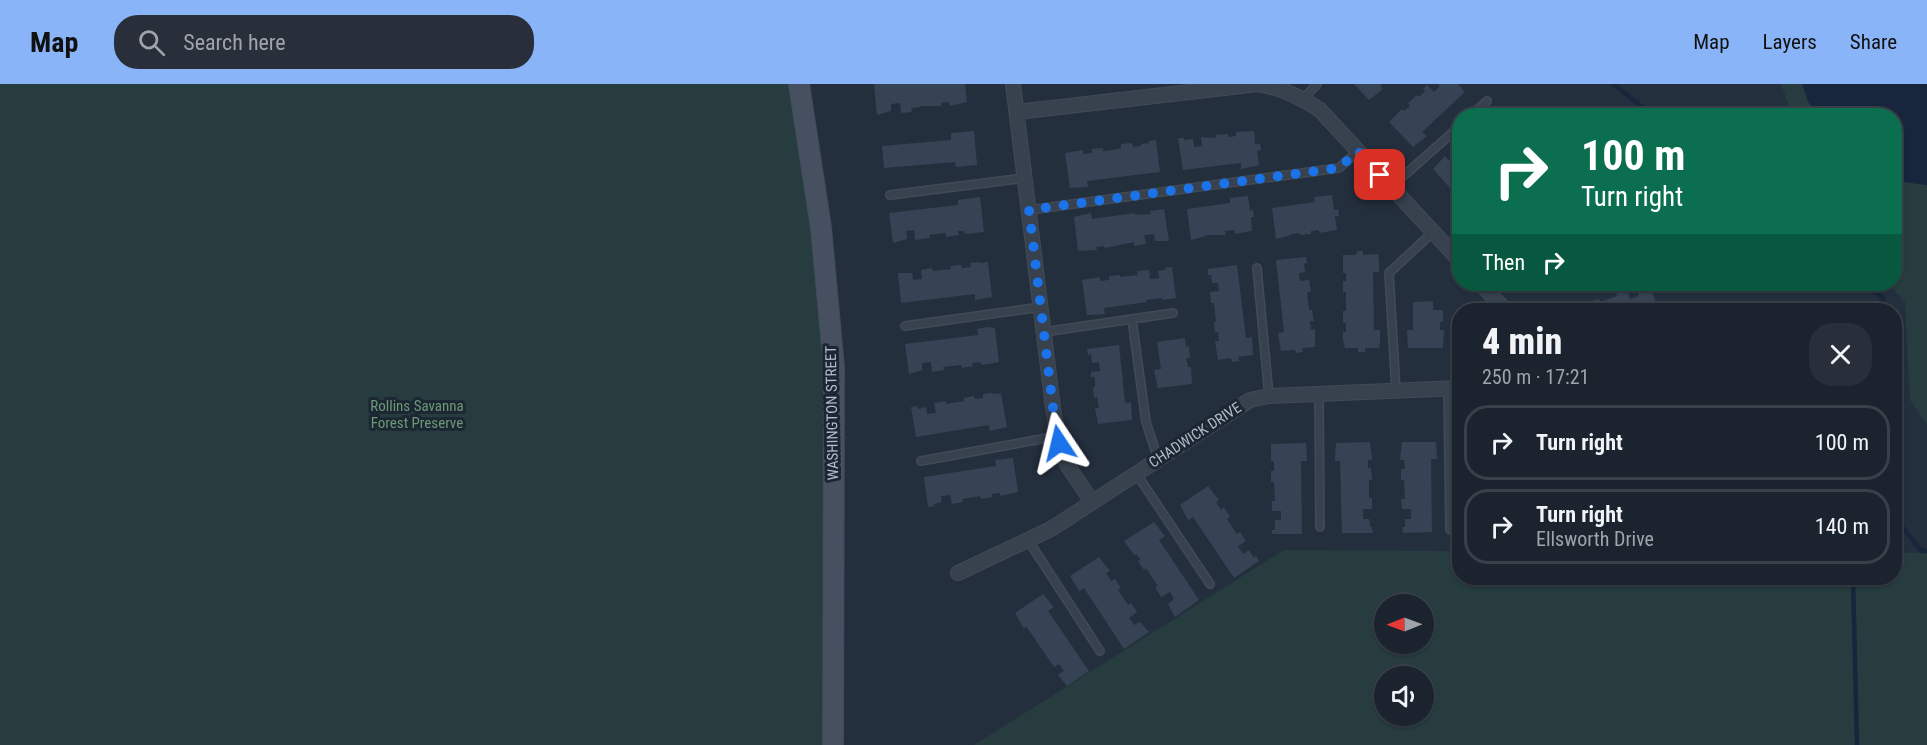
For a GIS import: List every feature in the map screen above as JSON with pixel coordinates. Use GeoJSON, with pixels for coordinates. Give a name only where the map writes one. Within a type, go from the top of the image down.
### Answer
{"type":"FeatureCollection","features":[{"type":"Feature","properties":{"kind":"main road","name":"WASHINGTON STREET"},"geometry":{"type":"LineString","coordinates":[[799,84],[821,228],[834,368],[832,745]]}},
{"type":"Feature","properties":{"kind":"street"},"geometry":{"type":"LineString","coordinates":[[1013,84],[1058,436],[1068,466],[1092,502]]}},
{"type":"Feature","properties":{"kind":"street"},"geometry":{"type":"LineString","coordinates":[[1017,112],[1222,86],[1258,84],[1276,87],[1303,99],[1320,110],[1452,252]]}},
{"type":"Feature","properties":{"kind":"street"},"geometry":{"type":"LineString","coordinates":[[1487,291],[1499,303]]}},
{"type":"Feature","properties":{"kind":"street","name":"CHADWICK DRIVE"},"geometry":{"type":"LineString","coordinates":[[958,573],[1051,529],[1250,400],[1269,396],[1452,389]]}},
{"type":"Feature","properties":{"kind":"lane"},"geometry":{"type":"LineString","coordinates":[[1303,99],[1317,84]]}},
{"type":"Feature","properties":{"kind":"lane"},"geometry":{"type":"LineString","coordinates":[[1480,108],[1487,101]]}},
{"type":"Feature","properties":{"kind":"lane"},"geometry":{"type":"LineString","coordinates":[[1391,187],[1452,133]]}},
{"type":"Feature","properties":{"kind":"lane"},"geometry":{"type":"LineString","coordinates":[[1029,210],[1339,168],[1358,151]]}},
{"type":"Feature","properties":{"kind":"lane"},"geometry":{"type":"LineString","coordinates":[[890,195],[1025,178]]}},
{"type":"Feature","properties":{"kind":"lane"},"geometry":{"type":"LineString","coordinates":[[1396,392],[1389,273],[1433,232]]}},
{"type":"Feature","properties":{"kind":"lane"},"geometry":{"type":"LineString","coordinates":[[1257,268],[1269,396]]}},
{"type":"Feature","properties":{"kind":"lane"},"geometry":{"type":"LineString","coordinates":[[905,326],[1041,307]]}},
{"type":"Feature","properties":{"kind":"lane"},"geometry":{"type":"LineString","coordinates":[[1044,332],[1173,313]]}},
{"type":"Feature","properties":{"kind":"lane"},"geometry":{"type":"LineString","coordinates":[[1132,319],[1146,422],[1158,459]]}},
{"type":"Feature","properties":{"kind":"lane"},"geometry":{"type":"LineString","coordinates":[[1319,394],[1320,527]]}},
{"type":"Feature","properties":{"kind":"lane"},"geometry":{"type":"LineString","coordinates":[[921,461],[1058,436]]}},
{"type":"Feature","properties":{"kind":"lane"},"geometry":{"type":"LineString","coordinates":[[1450,530],[1452,460]]}},
{"type":"Feature","properties":{"kind":"lane"},"geometry":{"type":"LineString","coordinates":[[1136,473],[1210,584]]}},
{"type":"Feature","properties":{"kind":"lane"},"geometry":{"type":"LineString","coordinates":[[1028,540],[1100,651]]}},
{"type":"Feature","properties":{"kind":"green space","name":"Rollins Savanna Forest Preserve"},"geometry":{"type":"Polygon","coordinates":[[[0,84],[799,84],[834,368],[832,745],[0,745],[0,84]]]}},
{"type":"Feature","properties":{"kind":"green space"},"geometry":{"type":"Polygon","coordinates":[[[1781,84],[1927,84],[1927,425],[1910,400],[1905,302],[1895,291],[1902,291],[1902,108],[1790,108],[1781,84]]]}},
{"type":"Feature","properties":{"kind":"green space"},"geometry":{"type":"Polygon","coordinates":[[[1284,550],[1452,551],[1452,585],[1902,585],[1902,553],[1927,553],[1927,745],[974,745],[1284,550]]]}},
{"type":"Feature","properties":{"kind":"water"},"geometry":{"type":"Polygon","coordinates":[[[1802,84],[1927,84],[1927,185],[1902,182],[1902,108],[1814,108],[1808,102],[1802,84]]]}},
{"type":"Feature","properties":{"kind":"building"},"geometry":{"type":"Polygon","coordinates":[[[874,84],[965,84],[967,102],[950,106],[949,102],[941,103],[941,106],[920,106],[911,108],[912,112],[901,113],[900,103],[891,104],[891,111],[877,115],[874,84]]]}},
{"type":"Feature","properties":{"kind":"building"},"geometry":{"type":"Polygon","coordinates":[[[1354,84],[1382,84],[1380,86],[1383,89],[1369,100],[1354,84]]]}},
{"type":"Feature","properties":{"kind":"building"},"geometry":{"type":"Polygon","coordinates":[[[1438,84],[1458,84],[1465,92],[1422,132],[1427,136],[1413,147],[1389,122],[1402,109],[1404,111],[1410,106],[1408,103],[1417,95],[1419,97],[1427,85],[1434,92],[1440,86],[1438,84]]]}},
{"type":"Feature","properties":{"kind":"building"},"geometry":{"type":"Polygon","coordinates":[[[974,131],[977,165],[956,167],[955,162],[884,168],[882,146],[951,140],[951,133],[974,131]]]}},
{"type":"Feature","properties":{"kind":"building"},"geometry":{"type":"Polygon","coordinates":[[[1254,131],[1255,144],[1260,144],[1261,150],[1257,151],[1259,165],[1241,169],[1241,163],[1183,170],[1178,138],[1193,139],[1194,147],[1202,146],[1201,137],[1216,138],[1216,135],[1228,134],[1228,137],[1236,136],[1236,132],[1254,131]]]}},
{"type":"Feature","properties":{"kind":"building"},"geometry":{"type":"Polygon","coordinates":[[[1156,140],[1160,172],[1087,181],[1088,187],[1070,188],[1065,153],[1083,150],[1083,154],[1092,153],[1092,149],[1103,148],[1103,151],[1113,150],[1121,148],[1121,144],[1132,143],[1133,147],[1141,146],[1141,144],[1156,140]]]}},
{"type":"Feature","properties":{"kind":"building"},"geometry":{"type":"Polygon","coordinates":[[[1445,156],[1449,161],[1452,158],[1452,190],[1433,169],[1445,156]]]}},
{"type":"Feature","properties":{"kind":"building"},"geometry":{"type":"Polygon","coordinates":[[[1332,195],[1334,210],[1338,209],[1339,216],[1335,216],[1337,230],[1319,233],[1319,230],[1311,231],[1311,234],[1291,234],[1276,239],[1272,208],[1315,202],[1314,197],[1332,195]]]}},
{"type":"Feature","properties":{"kind":"building"},"geometry":{"type":"Polygon","coordinates":[[[1248,196],[1250,211],[1253,210],[1254,217],[1251,217],[1252,231],[1235,234],[1234,230],[1225,231],[1226,235],[1205,235],[1191,240],[1187,209],[1230,203],[1230,198],[1248,196]]]}},
{"type":"Feature","properties":{"kind":"building"},"geometry":{"type":"Polygon","coordinates":[[[980,197],[984,232],[965,234],[964,231],[958,231],[959,235],[946,237],[946,233],[915,240],[914,230],[906,231],[907,239],[893,243],[889,213],[958,205],[958,200],[980,197]]]}},
{"type":"Feature","properties":{"kind":"building"},"geometry":{"type":"Polygon","coordinates":[[[1164,209],[1169,241],[1155,241],[1154,234],[1144,235],[1146,244],[1134,246],[1134,242],[1105,248],[1104,246],[1096,247],[1097,250],[1078,251],[1074,217],[1091,213],[1092,219],[1135,213],[1135,215],[1151,214],[1150,211],[1164,209]]]}},
{"type":"Feature","properties":{"kind":"building"},"geometry":{"type":"Polygon","coordinates":[[[1357,251],[1363,251],[1363,255],[1378,254],[1379,261],[1379,272],[1373,272],[1374,330],[1380,330],[1379,348],[1365,348],[1365,352],[1358,352],[1358,348],[1345,348],[1343,340],[1343,332],[1346,332],[1343,311],[1346,311],[1346,292],[1343,292],[1343,281],[1346,281],[1346,273],[1343,273],[1343,255],[1356,255],[1357,251]]]}},
{"type":"Feature","properties":{"kind":"building"},"geometry":{"type":"Polygon","coordinates":[[[1306,257],[1305,272],[1299,273],[1300,281],[1309,280],[1311,292],[1307,292],[1309,310],[1312,310],[1314,321],[1310,321],[1311,330],[1315,329],[1315,347],[1302,348],[1303,352],[1296,353],[1295,350],[1281,351],[1278,333],[1284,332],[1276,260],[1306,257]]]}},
{"type":"Feature","properties":{"kind":"building"},"geometry":{"type":"Polygon","coordinates":[[[988,262],[992,297],[975,300],[975,294],[901,303],[898,273],[912,273],[913,280],[922,279],[921,270],[951,269],[950,266],[961,265],[962,268],[971,267],[970,263],[988,262]]]}},
{"type":"Feature","properties":{"kind":"building"},"geometry":{"type":"Polygon","coordinates":[[[1237,265],[1246,338],[1252,337],[1253,355],[1238,357],[1239,361],[1232,362],[1231,358],[1218,360],[1215,341],[1219,341],[1218,332],[1215,332],[1214,303],[1211,303],[1210,292],[1219,291],[1218,283],[1212,283],[1211,275],[1208,275],[1208,269],[1237,265]]]}},
{"type":"Feature","properties":{"kind":"building"},"geometry":{"type":"Polygon","coordinates":[[[1172,267],[1176,298],[1146,300],[1147,302],[1104,308],[1105,314],[1087,315],[1082,280],[1100,277],[1100,281],[1109,280],[1109,276],[1138,275],[1137,271],[1149,270],[1150,279],[1159,278],[1158,271],[1172,267]]]}},
{"type":"Feature","properties":{"kind":"building"},"geometry":{"type":"Polygon","coordinates":[[[1623,291],[1627,291],[1630,299],[1639,296],[1637,291],[1652,291],[1656,303],[1588,302],[1599,299],[1600,302],[1617,296],[1616,293],[1623,291]]]}},
{"type":"Feature","properties":{"kind":"building"},"geometry":{"type":"Polygon","coordinates":[[[1433,301],[1433,310],[1443,310],[1440,330],[1444,330],[1443,348],[1408,348],[1407,330],[1413,330],[1413,302],[1433,301]]]}},
{"type":"Feature","properties":{"kind":"building"},"geometry":{"type":"Polygon","coordinates":[[[995,328],[999,362],[981,365],[981,362],[972,363],[973,366],[962,368],[961,365],[943,367],[944,370],[932,372],[931,362],[922,363],[922,370],[909,374],[905,344],[978,335],[977,329],[995,328]]]}},
{"type":"Feature","properties":{"kind":"building"},"geometry":{"type":"Polygon","coordinates":[[[1185,338],[1186,347],[1189,346],[1190,358],[1186,358],[1188,367],[1191,367],[1192,384],[1158,388],[1154,370],[1161,369],[1157,342],[1185,338]]]}},
{"type":"Feature","properties":{"kind":"building"},"geometry":{"type":"Polygon","coordinates":[[[1119,345],[1125,403],[1131,402],[1132,420],[1098,424],[1095,408],[1099,408],[1097,397],[1094,398],[1093,387],[1095,387],[1095,377],[1091,377],[1091,372],[1100,371],[1099,362],[1092,363],[1091,354],[1088,355],[1087,349],[1119,345]]]}},
{"type":"Feature","properties":{"kind":"building"},"geometry":{"type":"Polygon","coordinates":[[[1001,393],[1007,427],[990,431],[989,425],[916,437],[911,407],[917,406],[918,409],[926,407],[927,414],[936,413],[934,403],[964,401],[964,398],[974,396],[975,399],[983,398],[983,394],[1001,393]]]}},
{"type":"Feature","properties":{"kind":"building"},"geometry":{"type":"Polygon","coordinates":[[[1370,442],[1372,460],[1368,460],[1368,468],[1371,468],[1369,498],[1372,498],[1372,509],[1363,509],[1363,519],[1369,519],[1373,533],[1342,533],[1340,461],[1335,461],[1336,443],[1370,442]]]}},
{"type":"Feature","properties":{"kind":"building"},"geometry":{"type":"Polygon","coordinates":[[[1402,442],[1436,442],[1437,459],[1431,459],[1432,532],[1403,533],[1402,527],[1405,527],[1405,519],[1411,519],[1411,509],[1402,509],[1401,499],[1405,499],[1401,469],[1405,469],[1404,460],[1400,460],[1402,442]]]}},
{"type":"Feature","properties":{"kind":"building"},"geometry":{"type":"Polygon","coordinates":[[[1306,443],[1307,461],[1301,461],[1302,534],[1272,534],[1272,530],[1275,530],[1275,520],[1281,520],[1281,511],[1272,511],[1272,501],[1275,501],[1274,482],[1271,482],[1274,461],[1271,461],[1271,444],[1306,443]]]}},
{"type":"Feature","properties":{"kind":"building"},"geometry":{"type":"Polygon","coordinates":[[[1013,458],[1018,492],[1000,496],[1000,493],[992,494],[992,497],[981,499],[980,496],[962,499],[963,502],[952,504],[950,495],[941,496],[942,502],[928,507],[924,477],[996,466],[995,460],[1013,458]]]}},
{"type":"Feature","properties":{"kind":"building"},"geometry":{"type":"Polygon","coordinates":[[[1208,486],[1219,500],[1216,502],[1221,510],[1224,507],[1230,517],[1227,519],[1237,534],[1240,532],[1246,541],[1238,546],[1243,554],[1249,550],[1259,561],[1234,578],[1193,517],[1188,520],[1180,505],[1208,486]]]}},
{"type":"Feature","properties":{"kind":"building"},"geometry":{"type":"Polygon","coordinates":[[[1154,522],[1165,536],[1159,540],[1199,600],[1175,617],[1168,604],[1174,599],[1170,592],[1161,597],[1155,587],[1158,586],[1146,568],[1144,570],[1138,561],[1141,560],[1136,554],[1134,555],[1124,541],[1154,522]]]}},
{"type":"Feature","properties":{"kind":"building"},"geometry":{"type":"Polygon","coordinates":[[[1099,557],[1110,571],[1106,573],[1111,581],[1115,579],[1121,588],[1118,590],[1128,605],[1131,603],[1137,612],[1129,618],[1134,625],[1140,622],[1149,632],[1124,649],[1084,588],[1079,591],[1070,576],[1099,557]]]}},
{"type":"Feature","properties":{"kind":"building"},"geometry":{"type":"Polygon","coordinates":[[[1043,594],[1054,607],[1048,611],[1089,671],[1067,686],[1058,675],[1064,671],[1059,664],[1054,667],[1026,626],[1024,629],[1015,613],[1043,594]]]}},
{"type":"Feature","properties":{"kind":"waterway"},"geometry":{"type":"LineString","coordinates":[[1613,84],[1644,108]]}},
{"type":"Feature","properties":{"kind":"waterway"},"geometry":{"type":"LineString","coordinates":[[1874,291],[1882,297],[1883,303]]}},
{"type":"Feature","properties":{"kind":"waterway"},"geometry":{"type":"LineString","coordinates":[[1902,526],[1921,551],[1927,551]]}},
{"type":"Feature","properties":{"kind":"waterway"},"geometry":{"type":"LineString","coordinates":[[1853,585],[1857,745]]}},
{"type":"Feature","properties":{"kind":"route"},"geometry":{"type":"LineString","coordinates":[[1059,443],[1029,210],[1339,168],[1358,151],[1380,175]]}}]}
